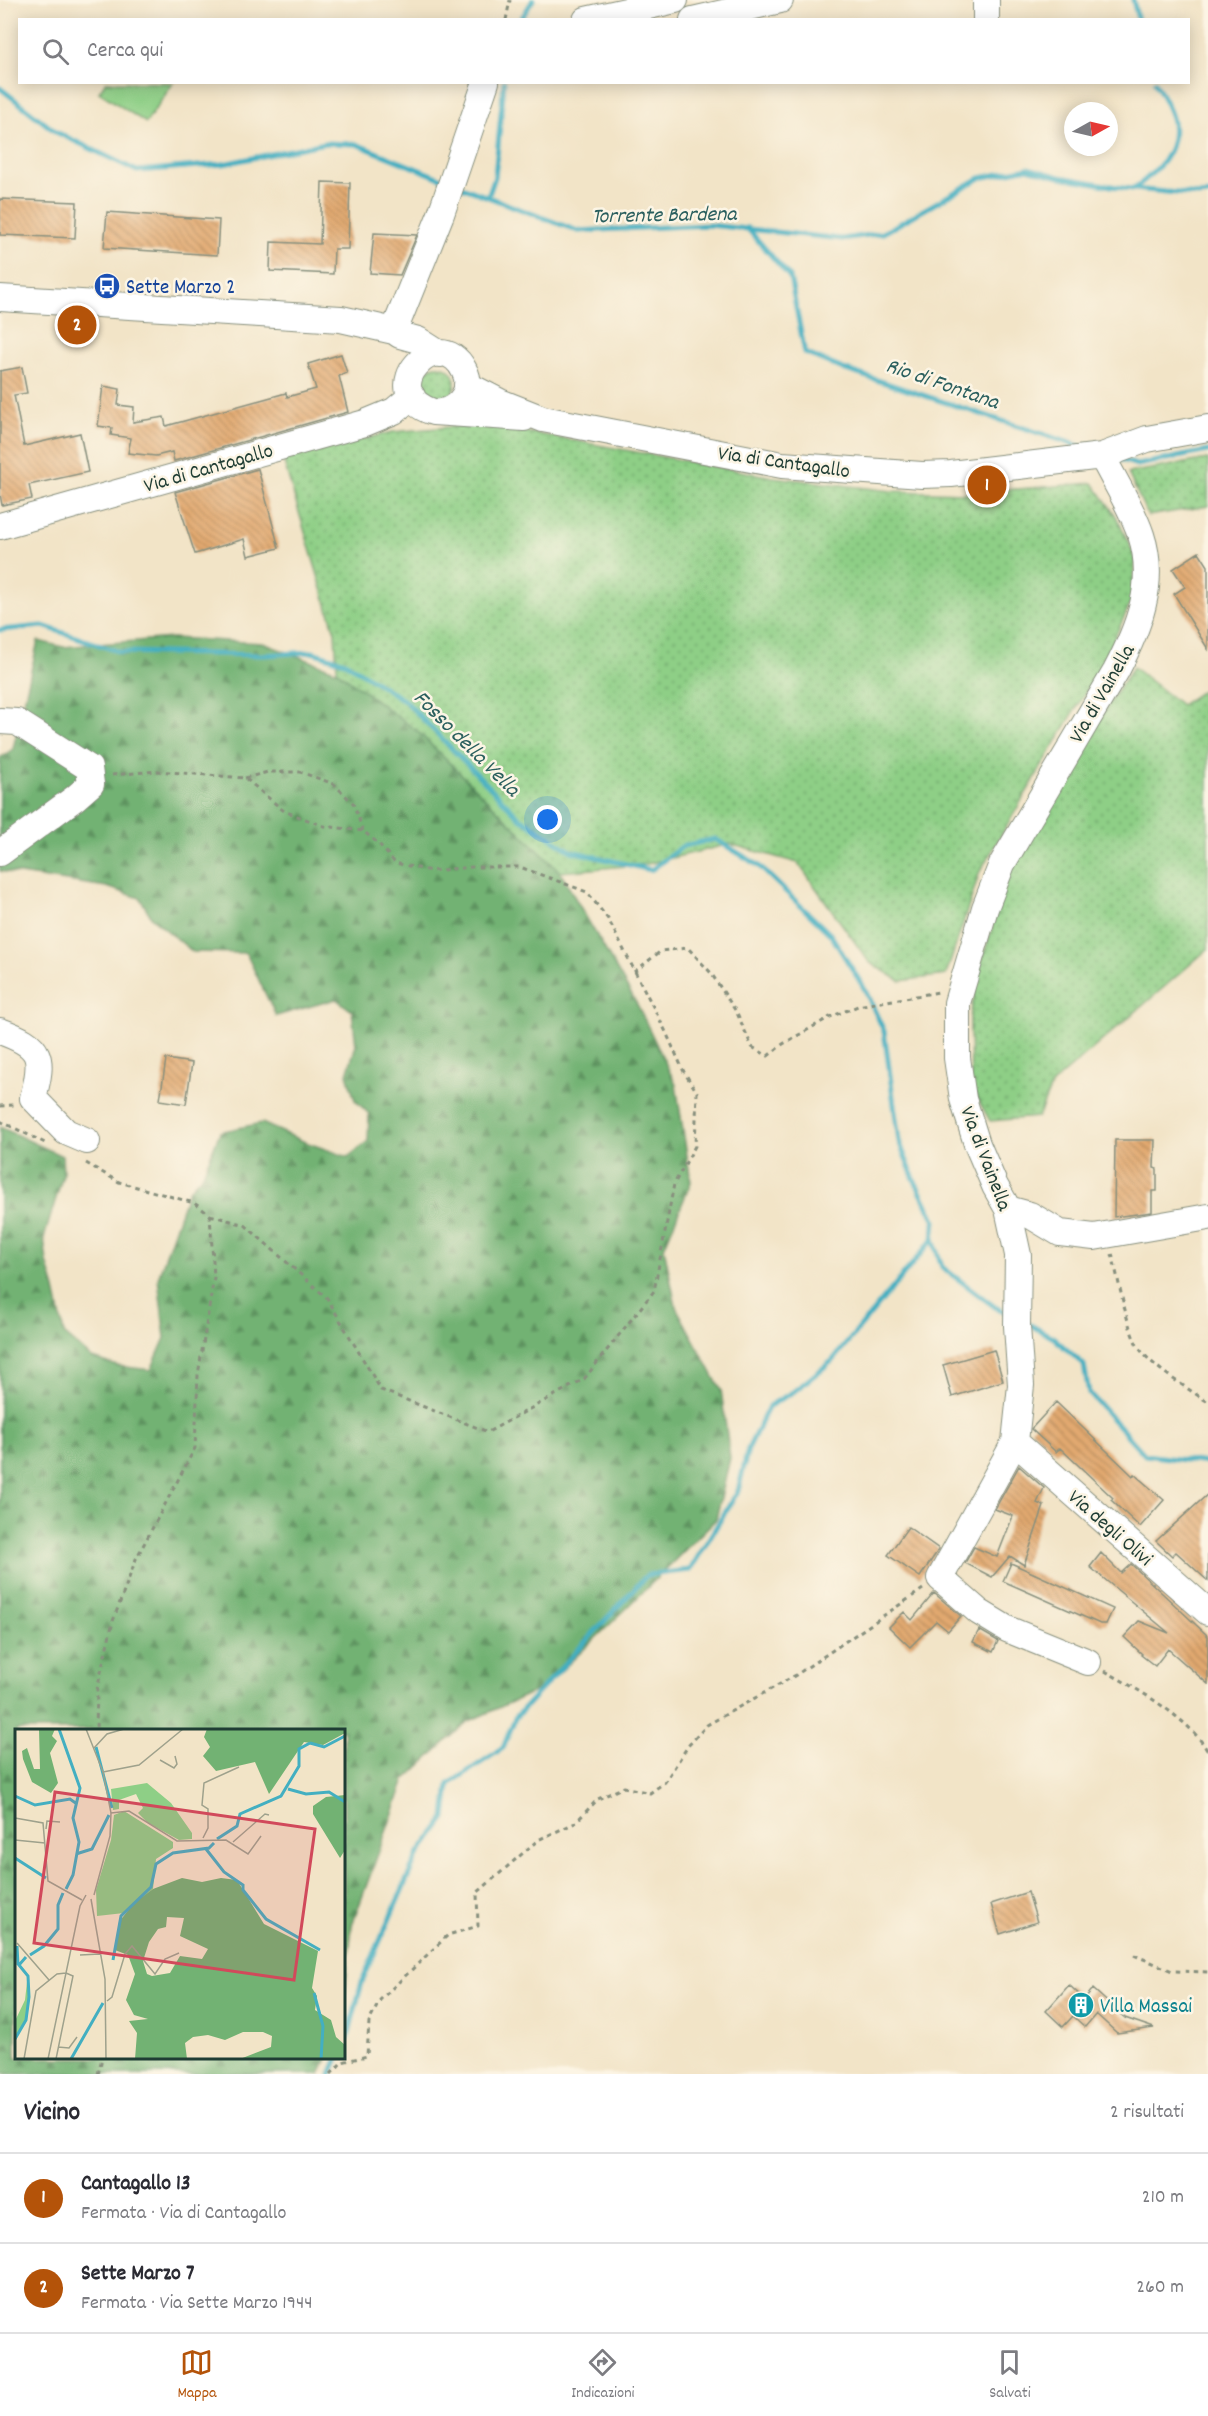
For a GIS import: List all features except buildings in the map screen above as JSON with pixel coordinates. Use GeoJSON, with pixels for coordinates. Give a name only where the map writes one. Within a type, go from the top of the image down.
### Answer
{"type":"FeatureCollection","features":[{"type":"Feature","properties":{"kind":"street"},"geometry":{"type":"LineString","coordinates":[[595,18],[675,0]]}},
{"type":"Feature","properties":{"kind":"street"},"geometry":{"type":"LineString","coordinates":[[702,18],[780,0]]}},
{"type":"Feature","properties":{"kind":"street"},"geometry":{"type":"LineString","coordinates":[[986,0],[986,18]]}},
{"type":"Feature","properties":{"kind":"street"},"geometry":{"type":"LineString","coordinates":[[485,84],[397,333],[410,363],[411,384],[424,410],[507,418],[539,418]]}},
{"type":"Feature","properties":{"kind":"street"},"geometry":{"type":"LineString","coordinates":[[0,298],[341,319],[397,333],[418,340],[440,354],[457,361],[467,376],[465,395],[460,403],[452,410],[442,412]]}},
{"type":"Feature","properties":{"kind":"street","name":"Via di Cantagallo"},"geometry":{"type":"LineString","coordinates":[[0,526],[365,423],[394,411],[411,384],[423,358],[440,354]]}},
{"type":"Feature","properties":{"kind":"street"},"geometry":{"type":"LineString","coordinates":[[467,385],[539,418]]}},
{"type":"Feature","properties":{"kind":"street","name":"Via di Cantagallo"},"geometry":{"type":"LineString","coordinates":[[539,418],[782,465],[922,475],[1031,466],[1111,452]]}},
{"type":"Feature","properties":{"kind":"street"},"geometry":{"type":"LineString","coordinates":[[1111,452],[1147,440],[1208,428]]}},
{"type":"Feature","properties":{"kind":"street","name":"Via di Vainella"},"geometry":{"type":"LineString","coordinates":[[940,1578],[1015,1442],[1021,1385],[1018,1255],[1008,1209],[995,1186],[963,1099],[957,1058],[957,1003],[964,987],[985,908],[1002,864],[1133,639],[1145,598],[1148,568],[1141,534],[1111,452]]}},
{"type":"Feature","properties":{"kind":"street"},"geometry":{"type":"LineString","coordinates":[[0,721],[17,722],[89,768],[91,784],[0,853]]}},
{"type":"Feature","properties":{"kind":"street"},"geometry":{"type":"LineString","coordinates":[[0,1031],[24,1040],[37,1055],[40,1061],[33,1098],[82,1150]]}},
{"type":"Feature","properties":{"kind":"street"},"geometry":{"type":"LineString","coordinates":[[1008,1209],[1030,1215],[1060,1233],[1094,1237],[1208,1217]]}},
{"type":"Feature","properties":{"kind":"street","name":"Via degli Olivi"},"geometry":{"type":"LineString","coordinates":[[1015,1442],[1208,1612]]}},
{"type":"Feature","properties":{"kind":"street"},"geometry":{"type":"LineString","coordinates":[[940,1578],[979,1612],[1007,1629],[1088,1662]]}},
{"type":"Feature","properties":{"kind":"path"},"geometry":{"type":"LineString","coordinates":[[506,18],[510,0]]}},
{"type":"Feature","properties":{"kind":"path"},"geometry":{"type":"LineString","coordinates":[[82,1150],[119,1182],[194,1203],[210,1215],[244,1226],[327,1298],[381,1390],[488,1432],[584,1379],[654,1291],[674,1184],[694,1146],[697,1092],[684,1072],[608,919],[587,892],[520,867],[472,867],[431,871],[395,863],[379,844],[363,831],[353,804],[334,784],[300,772],[268,772],[246,778],[157,771],[105,775],[91,784]]}},
{"type":"Feature","properties":{"kind":"path"},"geometry":{"type":"LineString","coordinates":[[246,778],[284,811],[324,826],[363,831]]}},
{"type":"Feature","properties":{"kind":"path"},"geometry":{"type":"LineString","coordinates":[[634,972],[661,951],[688,948],[716,981],[737,1014],[752,1047],[768,1056],[783,1044],[830,1017],[860,1005],[964,987]]}},
{"type":"Feature","properties":{"kind":"path"},"geometry":{"type":"LineString","coordinates":[[0,1121],[48,1145]]}},
{"type":"Feature","properties":{"kind":"path"},"geometry":{"type":"LineString","coordinates":[[96,1729],[98,1689],[114,1617],[136,1558],[195,1448],[198,1375],[214,1277],[210,1215]]}},
{"type":"Feature","properties":{"kind":"path"},"geometry":{"type":"LineString","coordinates":[[1107,1235],[1132,1334],[1139,1348],[1169,1376],[1208,1402]]}},
{"type":"Feature","properties":{"kind":"path"},"geometry":{"type":"LineString","coordinates":[[331,2074],[342,2062],[367,2056],[369,2022],[380,2000],[448,1935],[478,1926],[477,1893],[538,1840],[575,1823],[598,1799],[624,1787],[650,1793],[665,1782],[688,1746],[706,1725],[796,1675],[940,1578]]}},
{"type":"Feature","properties":{"kind":"path"},"geometry":{"type":"LineString","coordinates":[[1088,1662],[1173,1715],[1202,1740],[1208,1752]]}},
{"type":"Feature","properties":{"kind":"path"},"geometry":{"type":"LineString","coordinates":[[1134,1955],[1172,1971],[1208,1972]]}},
{"type":"Feature","properties":{"kind":"path"},"geometry":{"type":"LineString","coordinates":[[98,2074],[102,2059]]}},
{"type":"Feature","properties":{"kind":"green space"},"geometry":{"type":"Polygon","coordinates":[[[104,84],[172,84],[146,123],[99,92],[104,84]]]}},
{"type":"Feature","properties":{"kind":"green space"},"geometry":{"type":"Polygon","coordinates":[[[438,366],[450,371],[455,383],[450,395],[438,400],[426,395],[421,383],[426,371],[438,366]]]}},
{"type":"Feature","properties":{"kind":"green space"},"geometry":{"type":"Polygon","coordinates":[[[483,424],[773,477],[892,491],[966,493],[1093,483],[1116,516],[1136,559],[1131,602],[1104,661],[980,871],[946,975],[900,981],[869,962],[798,863],[730,844],[647,864],[560,872],[418,732],[337,671],[335,632],[283,459],[393,432],[483,424]]]}},
{"type":"Feature","properties":{"kind":"green space"},"geometry":{"type":"Polygon","coordinates":[[[1208,459],[1208,506],[1148,516],[1128,473],[1208,459]]]}},
{"type":"Feature","properties":{"kind":"green space"},"geometry":{"type":"Polygon","coordinates":[[[172,638],[263,643],[337,671],[418,732],[560,872],[638,1006],[676,1085],[691,1182],[664,1248],[676,1307],[721,1390],[730,1458],[716,1519],[543,1688],[467,1722],[405,1780],[352,1925],[345,1992],[345,1729],[15,1729],[15,2059],[327,2059],[320,2074],[0,2074],[0,1127],[62,1156],[63,1175],[44,1238],[47,1262],[64,1334],[92,1358],[117,1366],[151,1370],[165,1338],[158,1278],[188,1191],[203,1174],[220,1132],[262,1123],[305,1142],[348,1157],[368,1141],[369,1114],[355,1100],[347,1074],[356,1045],[352,1011],[336,999],[276,1016],[246,953],[193,952],[152,918],[140,898],[107,887],[0,871],[0,758],[13,749],[38,641],[63,647],[172,638]]]}},
{"type":"Feature","properties":{"kind":"green space"},"geometry":{"type":"Polygon","coordinates":[[[1133,667],[1181,705],[1208,687],[1208,949],[1052,1084],[1038,1117],[990,1121],[971,1087],[970,1017],[980,967],[1010,870],[1071,762],[1133,667]]]}},
{"type":"Feature","properties":{"kind":"waterway"},"geometry":{"type":"LineString","coordinates":[[522,18],[533,0]]}},
{"type":"Feature","properties":{"kind":"waterway"},"geometry":{"type":"LineString","coordinates":[[1133,0],[1138,18]]}},
{"type":"Feature","properties":{"kind":"waterway"},"geometry":{"type":"LineString","coordinates":[[488,197],[495,177],[504,84]]}},
{"type":"Feature","properties":{"kind":"waterway"},"geometry":{"type":"LineString","coordinates":[[1134,189],[1164,161],[1172,143],[1174,133],[1172,117],[1156,84]]}},
{"type":"Feature","properties":{"kind":"waterway","name":"Torrente Bardena"},"geometry":{"type":"LineString","coordinates":[[0,88],[56,132],[137,171],[223,164],[325,143],[356,144],[445,180]]}},
{"type":"Feature","properties":{"kind":"waterway","name":"Torrente Bardena"},"geometry":{"type":"LineString","coordinates":[[459,186],[578,231],[709,225],[842,239],[883,233],[980,178],[1028,168],[1060,177],[1123,188],[1208,194]]}},
{"type":"Feature","properties":{"kind":"waterway","name":"Rio di Fontana"},"geometry":{"type":"LineString","coordinates":[[747,228],[790,277],[805,353],[843,369],[1085,448]]}},
{"type":"Feature","properties":{"kind":"waterway","name":"Rio di Fontana"},"geometry":{"type":"LineString","coordinates":[[1119,459],[1137,465],[1208,451]]}},
{"type":"Feature","properties":{"kind":"waterway","name":"Fosso della Vella"},"geometry":{"type":"LineString","coordinates":[[0,630],[43,626],[120,652],[263,655],[312,652],[345,662],[405,701],[520,818],[571,851],[651,870],[683,846],[715,839],[758,865],[831,935],[864,988],[884,1031],[899,1141],[914,1179],[935,1221],[933,1239],[942,1267],[995,1307],[1010,1314]]}},
{"type":"Feature","properties":{"kind":"waterway"},"geometry":{"type":"LineString","coordinates":[[345,2042],[362,1982],[417,1856],[445,1818],[449,1784],[503,1748],[515,1718],[647,1575],[690,1570],[738,1491],[748,1449],[769,1406],[793,1392],[832,1361],[933,1239]]}},
{"type":"Feature","properties":{"kind":"waterway"},"geometry":{"type":"LineString","coordinates":[[1023,1321],[1054,1338],[1084,1365],[1089,1393],[1145,1455],[1208,1463]]}},
{"type":"Feature","properties":{"kind":"waterway"},"geometry":{"type":"LineString","coordinates":[[331,2074],[338,2059]]}},
{"type":"Feature","properties":{"kind":"place","name":"Sette Marzo 2"},"geometry":{"type":"Point","coordinates":[107,286]}},
{"type":"Feature","properties":{"kind":"place","name":"Sette Marzo 7"},"geometry":{"type":"Point","coordinates":[77,325]}},
{"type":"Feature","properties":{"kind":"place","name":"Cantagallo 13"},"geometry":{"type":"Point","coordinates":[987,485]}},
{"type":"Feature","properties":{"kind":"place","name":"Villa Massai"},"geometry":{"type":"Point","coordinates":[1081,2005]}}]}
